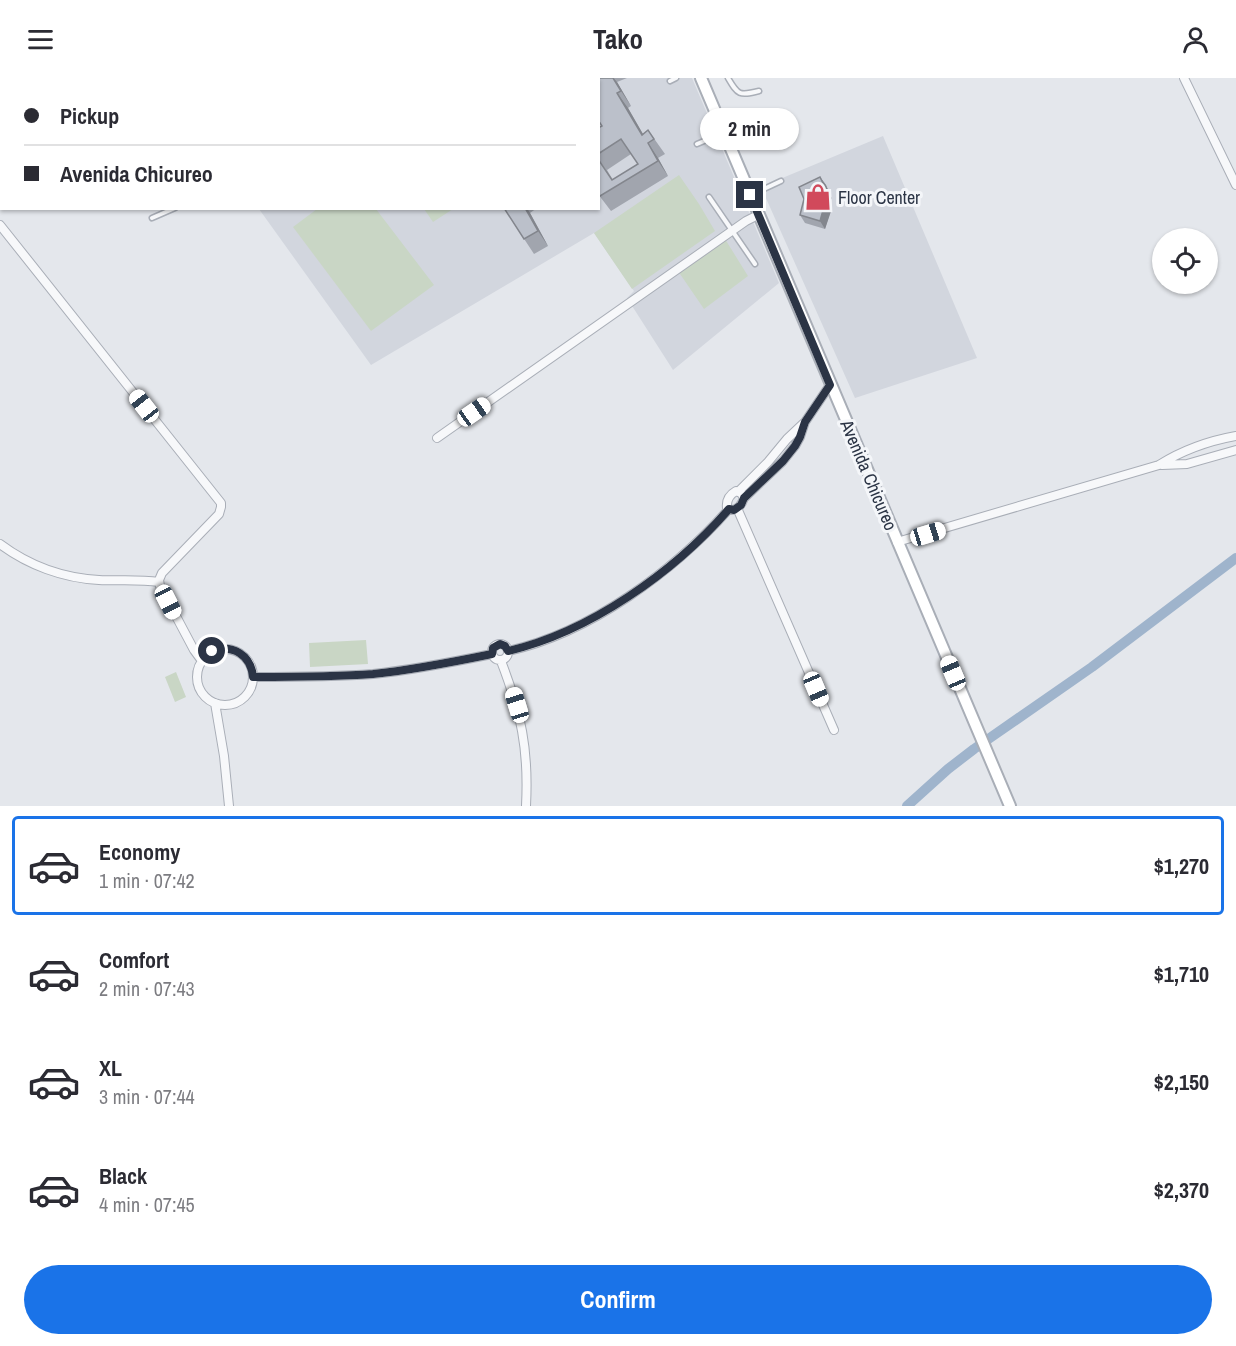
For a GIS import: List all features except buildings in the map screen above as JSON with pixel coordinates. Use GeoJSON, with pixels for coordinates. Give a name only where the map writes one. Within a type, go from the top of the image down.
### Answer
{"type":"FeatureCollection","features":[{"type":"Feature","properties":{"kind":"main road","name":"Avenida Chicureo"},"geometry":{"type":"LineString","coordinates":[[701,78],[1010,806]]}},
{"type":"Feature","properties":{"kind":"street"},"geometry":{"type":"LineString","coordinates":[[1184,78],[1236,185]]}},
{"type":"Feature","properties":{"kind":"street"},"geometry":{"type":"LineString","coordinates":[[437,438],[758,214]]}},
{"type":"Feature","properties":{"kind":"street"},"geometry":{"type":"LineString","coordinates":[[0,225],[221,503],[219,514],[159,577],[159,582],[202,661]]}},
{"type":"Feature","properties":{"kind":"street"},"geometry":{"type":"LineString","coordinates":[[508,651],[535,644],[558,634],[615,604],[675,562],[733,509],[787,439],[805,422],[830,385]]}},
{"type":"Feature","properties":{"kind":"street"},"geometry":{"type":"LineString","coordinates":[[1160,465],[1194,447],[1236,436]]}},
{"type":"Feature","properties":{"kind":"street"},"geometry":{"type":"LineString","coordinates":[[897,542],[1160,465],[1187,464],[1236,450]]}},
{"type":"Feature","properties":{"kind":"street"},"geometry":{"type":"LineString","coordinates":[[742,495],[733,493],[728,499],[727,506],[733,509],[834,730]]}},
{"type":"Feature","properties":{"kind":"street"},"geometry":{"type":"LineString","coordinates":[[0,544],[31,563],[73,577],[159,582]]}},
{"type":"Feature","properties":{"kind":"street"},"geometry":{"type":"LineString","coordinates":[[500,644],[508,651],[506,658],[501,661],[495,659],[492,654],[493,648],[500,644]]}},
{"type":"Feature","properties":{"kind":"street"},"geometry":{"type":"LineString","coordinates":[[226,649],[244,656],[250,663],[253,677],[249,692],[241,700],[226,705],[206,698],[198,685],[197,675],[202,661],[208,654],[226,649]]}},
{"type":"Feature","properties":{"kind":"street"},"geometry":{"type":"LineString","coordinates":[[253,677],[374,674],[492,654]]}},
{"type":"Feature","properties":{"kind":"street"},"geometry":{"type":"LineString","coordinates":[[501,661],[517,705],[524,738],[527,775],[526,806]]}},
{"type":"Feature","properties":{"kind":"street"},"geometry":{"type":"LineString","coordinates":[[215,703],[225,756],[229,806]]}},
{"type":"Feature","properties":{"kind":"lane"},"geometry":{"type":"LineString","coordinates":[[670,81],[676,78]]}},
{"type":"Feature","properties":{"kind":"lane"},"geometry":{"type":"LineString","coordinates":[[728,78],[736,92],[742,94],[759,91]]}},
{"type":"Feature","properties":{"kind":"lane"},"geometry":{"type":"LineString","coordinates":[[698,144],[724,132]]}},
{"type":"Feature","properties":{"kind":"lane"},"geometry":{"type":"LineString","coordinates":[[750,195],[781,181]]}},
{"type":"Feature","properties":{"kind":"lane"},"geometry":{"type":"LineString","coordinates":[[709,197],[755,264]]}},
{"type":"Feature","properties":{"kind":"lane"},"geometry":{"type":"LineString","coordinates":[[152,218],[170,210]]}},
{"type":"Feature","properties":{"kind":"shaded area"},"geometry":{"type":"Polygon","coordinates":[[[600,78],[692,78],[779,283],[673,370],[627,298],[634,291],[594,233],[371,365],[260,210],[600,210],[600,78]]]}},
{"type":"Feature","properties":{"kind":"shaded area"},"geometry":{"type":"Polygon","coordinates":[[[883,136],[977,358],[855,398],[761,187],[883,136]]]}},
{"type":"Feature","properties":{"kind":"green space"},"geometry":{"type":"Polygon","coordinates":[[[679,175],[715,231],[632,289],[594,233],[679,175]]]}},
{"type":"Feature","properties":{"kind":"green space"},"geometry":{"type":"Polygon","coordinates":[[[316,210],[377,210],[434,285],[371,331],[293,227],[316,210]]]}},
{"type":"Feature","properties":{"kind":"green space"},"geometry":{"type":"Polygon","coordinates":[[[425,210],[451,210],[433,222],[425,210]]]}},
{"type":"Feature","properties":{"kind":"green space"},"geometry":{"type":"Polygon","coordinates":[[[725,239],[748,276],[704,309],[678,271],[725,239]]]}},
{"type":"Feature","properties":{"kind":"green space"},"geometry":{"type":"Polygon","coordinates":[[[366,640],[368,664],[310,667],[309,643],[366,640]]]}},
{"type":"Feature","properties":{"kind":"green space"},"geometry":{"type":"Polygon","coordinates":[[[176,672],[186,697],[175,702],[165,677],[176,672]]]}},
{"type":"Feature","properties":{"kind":"waterway"},"geometry":{"type":"LineString","coordinates":[[907,806],[974,749],[1092,667],[1236,558]]}},
{"type":"Feature","properties":{"kind":"place","name":"Floor Center"},"geometry":{"type":"Point","coordinates":[818,197]}},
{"type":"Feature","properties":{"kind":"route"},"geometry":{"type":"LineString","coordinates":[[212,651],[226,649],[240,653],[250,663],[253,677],[374,674],[492,654],[493,648],[500,644],[508,651],[547,639],[602,612],[681,557],[729,509],[734,510],[741,505],[744,498],[783,461],[795,446],[805,422],[830,385],[750,195]]}}]}
